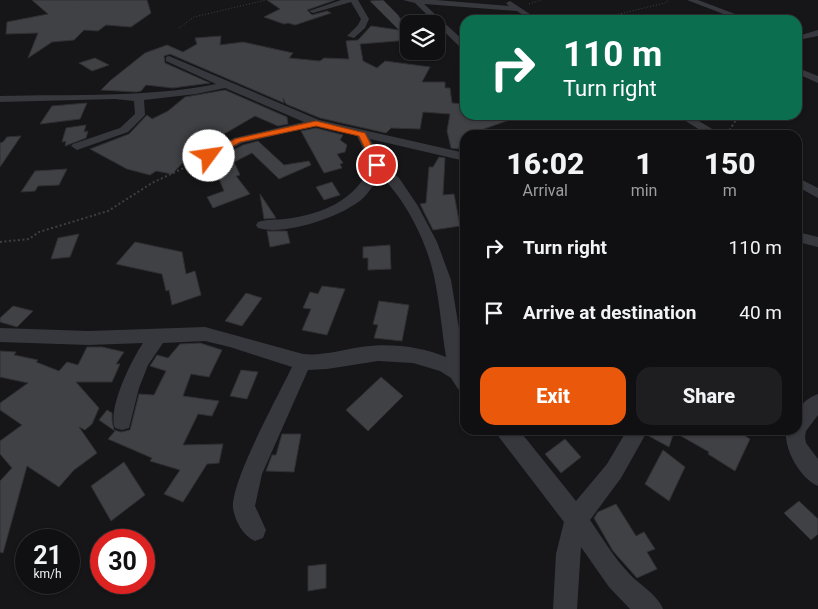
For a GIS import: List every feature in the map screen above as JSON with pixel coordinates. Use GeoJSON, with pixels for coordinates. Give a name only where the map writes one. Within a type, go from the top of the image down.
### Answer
{"type":"FeatureCollection","features":[{"type":"Feature","properties":{"kind":"street"},"geometry":{"type":"LineString","coordinates":[[313,11],[348,0]]}},
{"type":"Feature","properties":{"kind":"street"},"geometry":{"type":"LineString","coordinates":[[351,36],[362,26],[365,19],[354,0]]}},
{"type":"Feature","properties":{"kind":"street"},"geometry":{"type":"LineString","coordinates":[[407,0],[519,9]]}},
{"type":"Feature","properties":{"kind":"street"},"geometry":{"type":"LineString","coordinates":[[506,0],[528,15]]}},
{"type":"Feature","properties":{"kind":"street"},"geometry":{"type":"LineString","coordinates":[[692,0],[733,15]]}},
{"type":"Feature","properties":{"kind":"street"},"geometry":{"type":"LineString","coordinates":[[418,2],[460,42]]}},
{"type":"Feature","properties":{"kind":"street"},"geometry":{"type":"LineString","coordinates":[[802,37],[818,33]]}},
{"type":"Feature","properties":{"kind":"street"},"geometry":{"type":"LineString","coordinates":[[169,59],[316,124],[460,156]]}},
{"type":"Feature","properties":{"kind":"street"},"geometry":{"type":"LineString","coordinates":[[802,73],[818,80]]}},
{"type":"Feature","properties":{"kind":"street"},"geometry":{"type":"LineString","coordinates":[[0,99],[115,96],[137,98],[196,91],[225,85]]}},
{"type":"Feature","properties":{"kind":"street"},"geometry":{"type":"LineString","coordinates":[[78,146],[124,130],[140,116],[137,98]]}},
{"type":"Feature","properties":{"kind":"street"},"geometry":{"type":"LineString","coordinates":[[690,120],[707,130]]}},
{"type":"Feature","properties":{"kind":"street"},"geometry":{"type":"LineString","coordinates":[[198,162],[238,140],[316,124]]}},
{"type":"Feature","properties":{"kind":"street"},"geometry":{"type":"LineString","coordinates":[[362,135],[377,165],[399,188],[413,209],[430,242],[443,280],[460,373]]}},
{"type":"Feature","properties":{"kind":"street"},"geometry":{"type":"LineString","coordinates":[[263,225],[272,226],[309,220],[348,202],[363,190],[377,165]]}},
{"type":"Feature","properties":{"kind":"street"},"geometry":{"type":"LineString","coordinates":[[802,184],[818,194]]}},
{"type":"Feature","properties":{"kind":"street"},"geometry":{"type":"LineString","coordinates":[[802,238],[818,242]]}},
{"type":"Feature","properties":{"kind":"street"},"geometry":{"type":"LineString","coordinates":[[0,336],[89,338],[181,334],[223,337],[269,354],[303,362],[324,362],[367,354],[394,354],[440,363],[460,377]]}},
{"type":"Feature","properties":{"kind":"street"},"geometry":{"type":"LineString","coordinates":[[122,421],[130,388],[141,361],[159,335]]}},
{"type":"Feature","properties":{"kind":"street"},"geometry":{"type":"LineString","coordinates":[[255,530],[246,515],[244,506],[250,480],[303,362]]}},
{"type":"Feature","properties":{"kind":"street"},"geometry":{"type":"LineString","coordinates":[[802,419],[818,402]]}},
{"type":"Feature","properties":{"kind":"street"},"geometry":{"type":"LineString","coordinates":[[510,435],[539,468],[617,579],[632,596],[650,609]]}},
{"type":"Feature","properties":{"kind":"street"},"geometry":{"type":"LineString","coordinates":[[565,609],[568,554],[576,519],[614,471],[635,435]]}},
{"type":"Feature","properties":{"kind":"street"},"geometry":{"type":"LineString","coordinates":[[794,435],[800,452],[818,475]]}},
{"type":"Feature","properties":{"kind":"path"},"geometry":{"type":"LineString","coordinates":[[78,0],[83,13],[100,20]]}},
{"type":"Feature","properties":{"kind":"path"},"geometry":{"type":"LineString","coordinates":[[179,28],[194,18],[266,0]]}},
{"type":"Feature","properties":{"kind":"path"},"geometry":{"type":"LineString","coordinates":[[289,0],[313,11]]}},
{"type":"Feature","properties":{"kind":"path"},"geometry":{"type":"LineString","coordinates":[[615,15],[665,3],[669,0]]}},
{"type":"Feature","properties":{"kind":"path"},"geometry":{"type":"LineString","coordinates":[[0,242],[29,239],[40,232],[108,211],[152,183],[198,162]]}},
{"type":"Feature","properties":{"kind":"building"},"geometry":{"type":"Polygon","coordinates":[[[32,0],[147,0],[151,13],[131,27],[106,25],[98,31],[84,30],[74,40],[52,42],[28,58],[38,33],[6,34],[7,22],[48,14],[32,0]]]}},
{"type":"Feature","properties":{"kind":"building"},"geometry":{"type":"Polygon","coordinates":[[[267,0],[335,0],[307,10],[312,15],[327,11],[331,13],[295,25],[284,24],[264,17],[280,9],[267,0]]]}},
{"type":"Feature","properties":{"kind":"building"},"geometry":{"type":"Polygon","coordinates":[[[383,0],[398,15],[400,18],[400,41],[360,44],[363,61],[377,68],[385,61],[430,67],[422,82],[445,82],[445,88],[450,88],[452,103],[460,104],[460,120],[509,120],[481,130],[460,130],[460,145],[458,149],[451,148],[447,131],[450,114],[423,112],[420,129],[391,128],[386,133],[320,118],[286,104],[283,98],[284,103],[170,54],[164,56],[165,63],[210,83],[173,88],[146,85],[141,91],[136,92],[101,90],[145,53],[167,45],[183,52],[197,44],[195,38],[221,36],[220,45],[243,42],[293,53],[289,58],[320,61],[324,58],[349,59],[346,41],[358,40],[371,26],[399,30],[370,1],[383,0]]]}},
{"type":"Feature","properties":{"kind":"building"},"geometry":{"type":"Polygon","coordinates":[[[95,58],[109,65],[92,71],[79,63],[95,58]]]}},
{"type":"Feature","properties":{"kind":"building"},"geometry":{"type":"Polygon","coordinates":[[[225,90],[287,117],[288,124],[278,126],[255,116],[193,152],[172,174],[156,171],[150,175],[127,169],[90,149],[129,134],[147,115],[152,119],[168,111],[185,97],[225,90]]]}},
{"type":"Feature","properties":{"kind":"building"},"geometry":{"type":"Polygon","coordinates":[[[87,103],[80,119],[40,124],[52,106],[87,103]]]}},
{"type":"Feature","properties":{"kind":"building"},"geometry":{"type":"Polygon","coordinates":[[[86,125],[84,132],[88,131],[86,138],[65,146],[66,141],[62,142],[66,128],[86,125]]]}},
{"type":"Feature","properties":{"kind":"building"},"geometry":{"type":"Polygon","coordinates":[[[316,128],[343,135],[340,140],[347,145],[345,152],[337,154],[343,163],[340,164],[342,168],[324,173],[301,131],[316,128]]]}},
{"type":"Feature","properties":{"kind":"building"},"geometry":{"type":"Polygon","coordinates":[[[21,136],[0,167],[0,143],[7,137],[21,136]]]}},
{"type":"Feature","properties":{"kind":"building"},"geometry":{"type":"Polygon","coordinates":[[[258,141],[284,165],[309,161],[311,165],[279,179],[252,153],[234,162],[240,175],[236,176],[250,194],[213,208],[207,197],[224,191],[215,169],[206,172],[202,166],[243,145],[258,141]]]}},
{"type":"Feature","properties":{"kind":"building"},"geometry":{"type":"Polygon","coordinates":[[[439,157],[445,158],[443,195],[454,194],[460,226],[433,230],[420,204],[426,203],[429,167],[433,167],[439,157]]]}},
{"type":"Feature","properties":{"kind":"building"},"geometry":{"type":"Polygon","coordinates":[[[67,169],[59,185],[38,186],[35,191],[21,192],[35,171],[67,169]]]}},
{"type":"Feature","properties":{"kind":"building"},"geometry":{"type":"Polygon","coordinates":[[[332,182],[340,195],[324,200],[316,187],[332,182]]]}},
{"type":"Feature","properties":{"kind":"building"},"geometry":{"type":"Polygon","coordinates":[[[260,194],[276,218],[264,219],[260,194]]]}},
{"type":"Feature","properties":{"kind":"building"},"geometry":{"type":"Polygon","coordinates":[[[267,231],[287,231],[290,243],[270,247],[267,231]]]}},
{"type":"Feature","properties":{"kind":"building"},"geometry":{"type":"Polygon","coordinates":[[[79,234],[70,257],[51,259],[58,238],[79,234]]]}},
{"type":"Feature","properties":{"kind":"building"},"geometry":{"type":"Polygon","coordinates":[[[135,242],[182,252],[186,274],[195,271],[201,295],[172,305],[169,290],[166,291],[162,274],[116,264],[135,242]]]}},
{"type":"Feature","properties":{"kind":"building"},"geometry":{"type":"Polygon","coordinates":[[[390,245],[391,269],[368,270],[368,258],[363,258],[363,247],[390,245]]]}},
{"type":"Feature","properties":{"kind":"building"},"geometry":{"type":"Polygon","coordinates":[[[322,286],[345,289],[327,335],[302,330],[311,309],[303,308],[310,292],[318,294],[322,286]]]}},
{"type":"Feature","properties":{"kind":"building"},"geometry":{"type":"Polygon","coordinates":[[[246,293],[262,298],[242,326],[225,321],[246,293]]]}},
{"type":"Feature","properties":{"kind":"building"},"geometry":{"type":"Polygon","coordinates":[[[379,301],[409,305],[402,341],[374,338],[378,325],[373,324],[379,301]]]}},
{"type":"Feature","properties":{"kind":"building"},"geometry":{"type":"Polygon","coordinates":[[[13,306],[33,311],[17,327],[0,322],[0,318],[13,306]]]}},
{"type":"Feature","properties":{"kind":"building"},"geometry":{"type":"Polygon","coordinates":[[[200,343],[222,350],[209,377],[191,374],[183,396],[219,401],[212,416],[198,414],[183,445],[223,444],[219,463],[207,464],[183,502],[164,494],[180,470],[150,461],[152,458],[108,439],[115,431],[99,420],[107,410],[112,413],[114,430],[121,432],[130,430],[139,394],[154,395],[166,371],[150,366],[157,355],[168,358],[180,344],[200,343]]]}},
{"type":"Feature","properties":{"kind":"building"},"geometry":{"type":"Polygon","coordinates":[[[87,347],[102,347],[124,352],[116,364],[120,364],[112,382],[76,382],[99,408],[92,424],[85,430],[79,427],[97,453],[74,470],[59,487],[27,466],[3,553],[0,552],[0,481],[12,468],[0,454],[0,441],[22,425],[0,410],[0,403],[28,383],[0,377],[0,351],[16,352],[14,355],[38,360],[36,362],[59,371],[67,362],[78,365],[87,347]]]}},
{"type":"Feature","properties":{"kind":"building"},"geometry":{"type":"Polygon","coordinates":[[[241,370],[258,372],[247,399],[230,396],[241,370]]]}},
{"type":"Feature","properties":{"kind":"building"},"geometry":{"type":"Polygon","coordinates":[[[381,377],[403,396],[368,431],[346,410],[381,377]]]}},
{"type":"Feature","properties":{"kind":"building"},"geometry":{"type":"Polygon","coordinates":[[[282,434],[301,434],[294,472],[266,471],[272,455],[276,455],[282,434]]]}},
{"type":"Feature","properties":{"kind":"building"},"geometry":{"type":"Polygon","coordinates":[[[647,435],[673,435],[669,447],[647,435]]]}},
{"type":"Feature","properties":{"kind":"building"},"geometry":{"type":"Polygon","coordinates":[[[679,435],[743,435],[750,439],[735,471],[708,454],[709,452],[679,435]]]}},
{"type":"Feature","properties":{"kind":"building"},"geometry":{"type":"Polygon","coordinates":[[[565,439],[581,457],[561,473],[545,454],[565,439]]]}},
{"type":"Feature","properties":{"kind":"building"},"geometry":{"type":"Polygon","coordinates":[[[663,450],[685,467],[669,501],[645,484],[663,450]]]}},
{"type":"Feature","properties":{"kind":"building"},"geometry":{"type":"Polygon","coordinates":[[[124,462],[145,495],[111,521],[91,486],[124,462]]]}},
{"type":"Feature","properties":{"kind":"building"},"geometry":{"type":"Polygon","coordinates":[[[799,501],[818,519],[818,534],[811,540],[784,513],[799,501]]]}},
{"type":"Feature","properties":{"kind":"building"},"geometry":{"type":"Polygon","coordinates":[[[616,504],[636,536],[644,532],[655,549],[647,552],[657,569],[637,578],[613,551],[594,518],[598,512],[616,504]]]}},
{"type":"Feature","properties":{"kind":"building"},"geometry":{"type":"Polygon","coordinates":[[[326,564],[326,588],[308,591],[308,566],[326,564]]]}},
{"type":"Feature","properties":{"kind":"route"},"geometry":{"type":"LineString","coordinates":[[209,156],[238,140],[316,124],[362,135],[377,165]]}}]}
